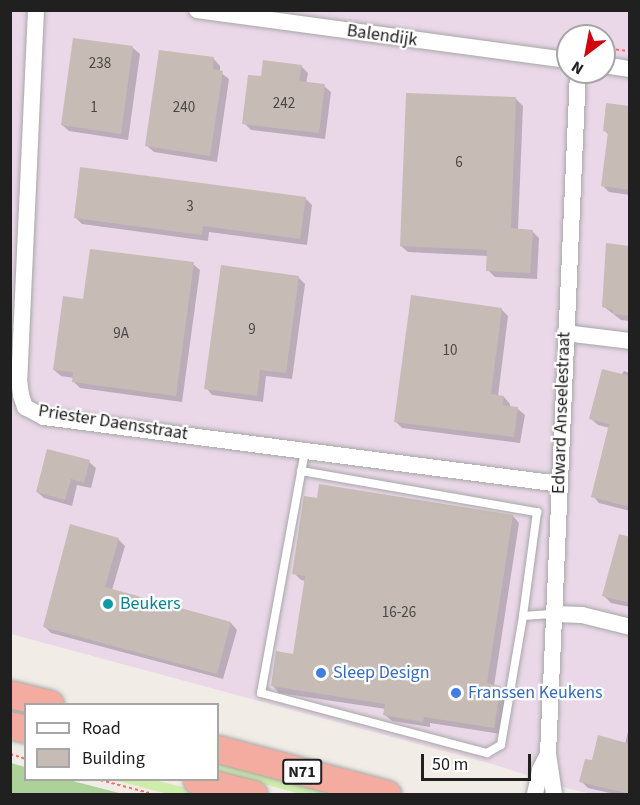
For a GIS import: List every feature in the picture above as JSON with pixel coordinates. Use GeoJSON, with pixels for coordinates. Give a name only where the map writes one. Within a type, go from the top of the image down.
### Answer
{"type":"FeatureCollection","features":[{"type":"Feature","properties":{"kind":"highway"},"geometry":{"type":"LineString","coordinates":[[10,694],[43,703]]}},
{"type":"Feature","properties":{"kind":"highway","name":"N71"},"geometry":{"type":"LineString","coordinates":[[219,749],[387,795]]}},
{"type":"Feature","properties":{"kind":"highway"},"geometry":{"type":"LineString","coordinates":[[201,781],[253,795]]}},
{"type":"Feature","properties":{"kind":"street","name":"Priester Daensstraat"},"geometry":{"type":"LineString","coordinates":[[36,10],[19,379],[25,407],[44,417],[560,484]]}},
{"type":"Feature","properties":{"kind":"street","name":"Balendijk"},"geometry":{"type":"LineString","coordinates":[[197,10],[556,58]]}},
{"type":"Feature","properties":{"kind":"street","name":"Edward Anseelestraat"},"geometry":{"type":"LineString","coordinates":[[554,795],[548,753],[577,84]]}},
{"type":"Feature","properties":{"kind":"street"},"geometry":{"type":"LineString","coordinates":[[565,333],[630,341]]}},
{"type":"Feature","properties":{"kind":"street"},"geometry":{"type":"LineString","coordinates":[[555,614],[582,615],[630,627]]}},
{"type":"Feature","properties":{"kind":"street","name":"Edward Anseelestraat"},"geometry":{"type":"LineString","coordinates":[[535,795],[540,770],[548,753]]}},
{"type":"Feature","properties":{"kind":"lane"},"geometry":{"type":"LineString","coordinates":[[301,471],[537,512],[524,616],[501,745],[487,753],[261,693],[301,471],[305,451]]}},
{"type":"Feature","properties":{"kind":"lane"},"geometry":{"type":"LineString","coordinates":[[524,616],[555,614]]}},
{"type":"Feature","properties":{"kind":"path"},"geometry":{"type":"LineString","coordinates":[[104,781],[153,795]]}},
{"type":"Feature","properties":{"kind":"shaded area"},"geometry":{"type":"Polygon","coordinates":[[[10,11],[629,11],[629,794],[591,794],[492,764],[11,634],[10,11]]]}},
{"type":"Feature","properties":{"kind":"green space"},"geometry":{"type":"Polygon","coordinates":[[[219,758],[355,794],[301,794],[219,772],[219,758]]]}},
{"type":"Feature","properties":{"kind":"green space"},"geometry":{"type":"Polygon","coordinates":[[[11,763],[24,767],[24,781],[73,781],[123,794],[11,794],[11,763]]]}},
{"type":"Feature","properties":{"kind":"green space"},"geometry":{"type":"Polygon","coordinates":[[[118,781],[158,781],[211,794],[168,794],[118,781]]]}},
{"type":"Feature","properties":{"kind":"building"},"geometry":{"type":"Polygon","coordinates":[[[73,38],[133,46],[121,134],[61,125],[73,38]]]}},
{"type":"Feature","properties":{"kind":"building"},"geometry":{"type":"Polygon","coordinates":[[[159,50],[214,57],[213,69],[223,71],[210,156],[145,146],[159,50]]]}},
{"type":"Feature","properties":{"kind":"building"},"geometry":{"type":"Polygon","coordinates":[[[263,60],[302,65],[299,81],[325,84],[319,133],[242,124],[248,75],[261,76],[263,60]]]}},
{"type":"Feature","properties":{"kind":"building"},"geometry":{"type":"Polygon","coordinates":[[[406,93],[516,97],[511,228],[533,230],[530,273],[486,271],[487,250],[400,246],[406,93]]]}},
{"type":"Feature","properties":{"kind":"building"},"geometry":{"type":"Polygon","coordinates":[[[606,103],[630,106],[630,190],[601,186],[608,132],[603,131],[606,103]]]}},
{"type":"Feature","properties":{"kind":"building"},"geometry":{"type":"Polygon","coordinates":[[[80,167],[306,197],[300,239],[203,226],[202,235],[74,218],[80,167]]]}},
{"type":"Feature","properties":{"kind":"building"},"geometry":{"type":"Polygon","coordinates":[[[606,243],[630,246],[630,316],[613,314],[613,310],[602,307],[606,243]]]}},
{"type":"Feature","properties":{"kind":"building"},"geometry":{"type":"Polygon","coordinates":[[[90,249],[194,262],[176,396],[72,382],[73,372],[53,370],[63,296],[83,299],[90,249]]]}},
{"type":"Feature","properties":{"kind":"building"},"geometry":{"type":"Polygon","coordinates":[[[221,265],[299,276],[286,373],[260,370],[257,396],[204,389],[221,265]]]}},
{"type":"Feature","properties":{"kind":"building"},"geometry":{"type":"Polygon","coordinates":[[[411,295],[502,308],[491,394],[504,396],[503,405],[518,407],[514,437],[394,422],[411,295]]]}},
{"type":"Feature","properties":{"kind":"building"},"geometry":{"type":"Polygon","coordinates":[[[602,369],[630,376],[630,507],[591,497],[609,424],[589,419],[602,369]]]}},
{"type":"Feature","properties":{"kind":"building"},"geometry":{"type":"Polygon","coordinates":[[[47,449],[90,460],[84,483],[71,479],[65,500],[36,492],[47,449]]]}},
{"type":"Feature","properties":{"kind":"building"},"geometry":{"type":"Polygon","coordinates":[[[319,484],[513,515],[487,683],[501,686],[494,728],[424,717],[423,722],[383,715],[385,704],[271,686],[276,651],[293,654],[305,576],[292,574],[304,496],[317,498],[319,484]]]}},
{"type":"Feature","properties":{"kind":"building","name":"Beukers"},"geometry":{"type":"Polygon","coordinates":[[[70,524],[119,538],[105,587],[231,622],[217,674],[43,627],[70,524]]]}},
{"type":"Feature","properties":{"kind":"building"},"geometry":{"type":"Polygon","coordinates":[[[619,534],[630,537],[630,603],[602,596],[619,534]]]}},
{"type":"Feature","properties":{"kind":"building"},"geometry":{"type":"Polygon","coordinates":[[[598,735],[630,744],[630,794],[579,782],[585,759],[592,760],[598,735]]]}},
{"type":"Feature","properties":{"kind":"place","name":"Beukers"},"geometry":{"type":"Point","coordinates":[108,604]}},
{"type":"Feature","properties":{"kind":"place","name":"Sleep Design"},"geometry":{"type":"Point","coordinates":[321,673]}},
{"type":"Feature","properties":{"kind":"place","name":"Franssen Keukens"},"geometry":{"type":"Point","coordinates":[456,693]}}]}
